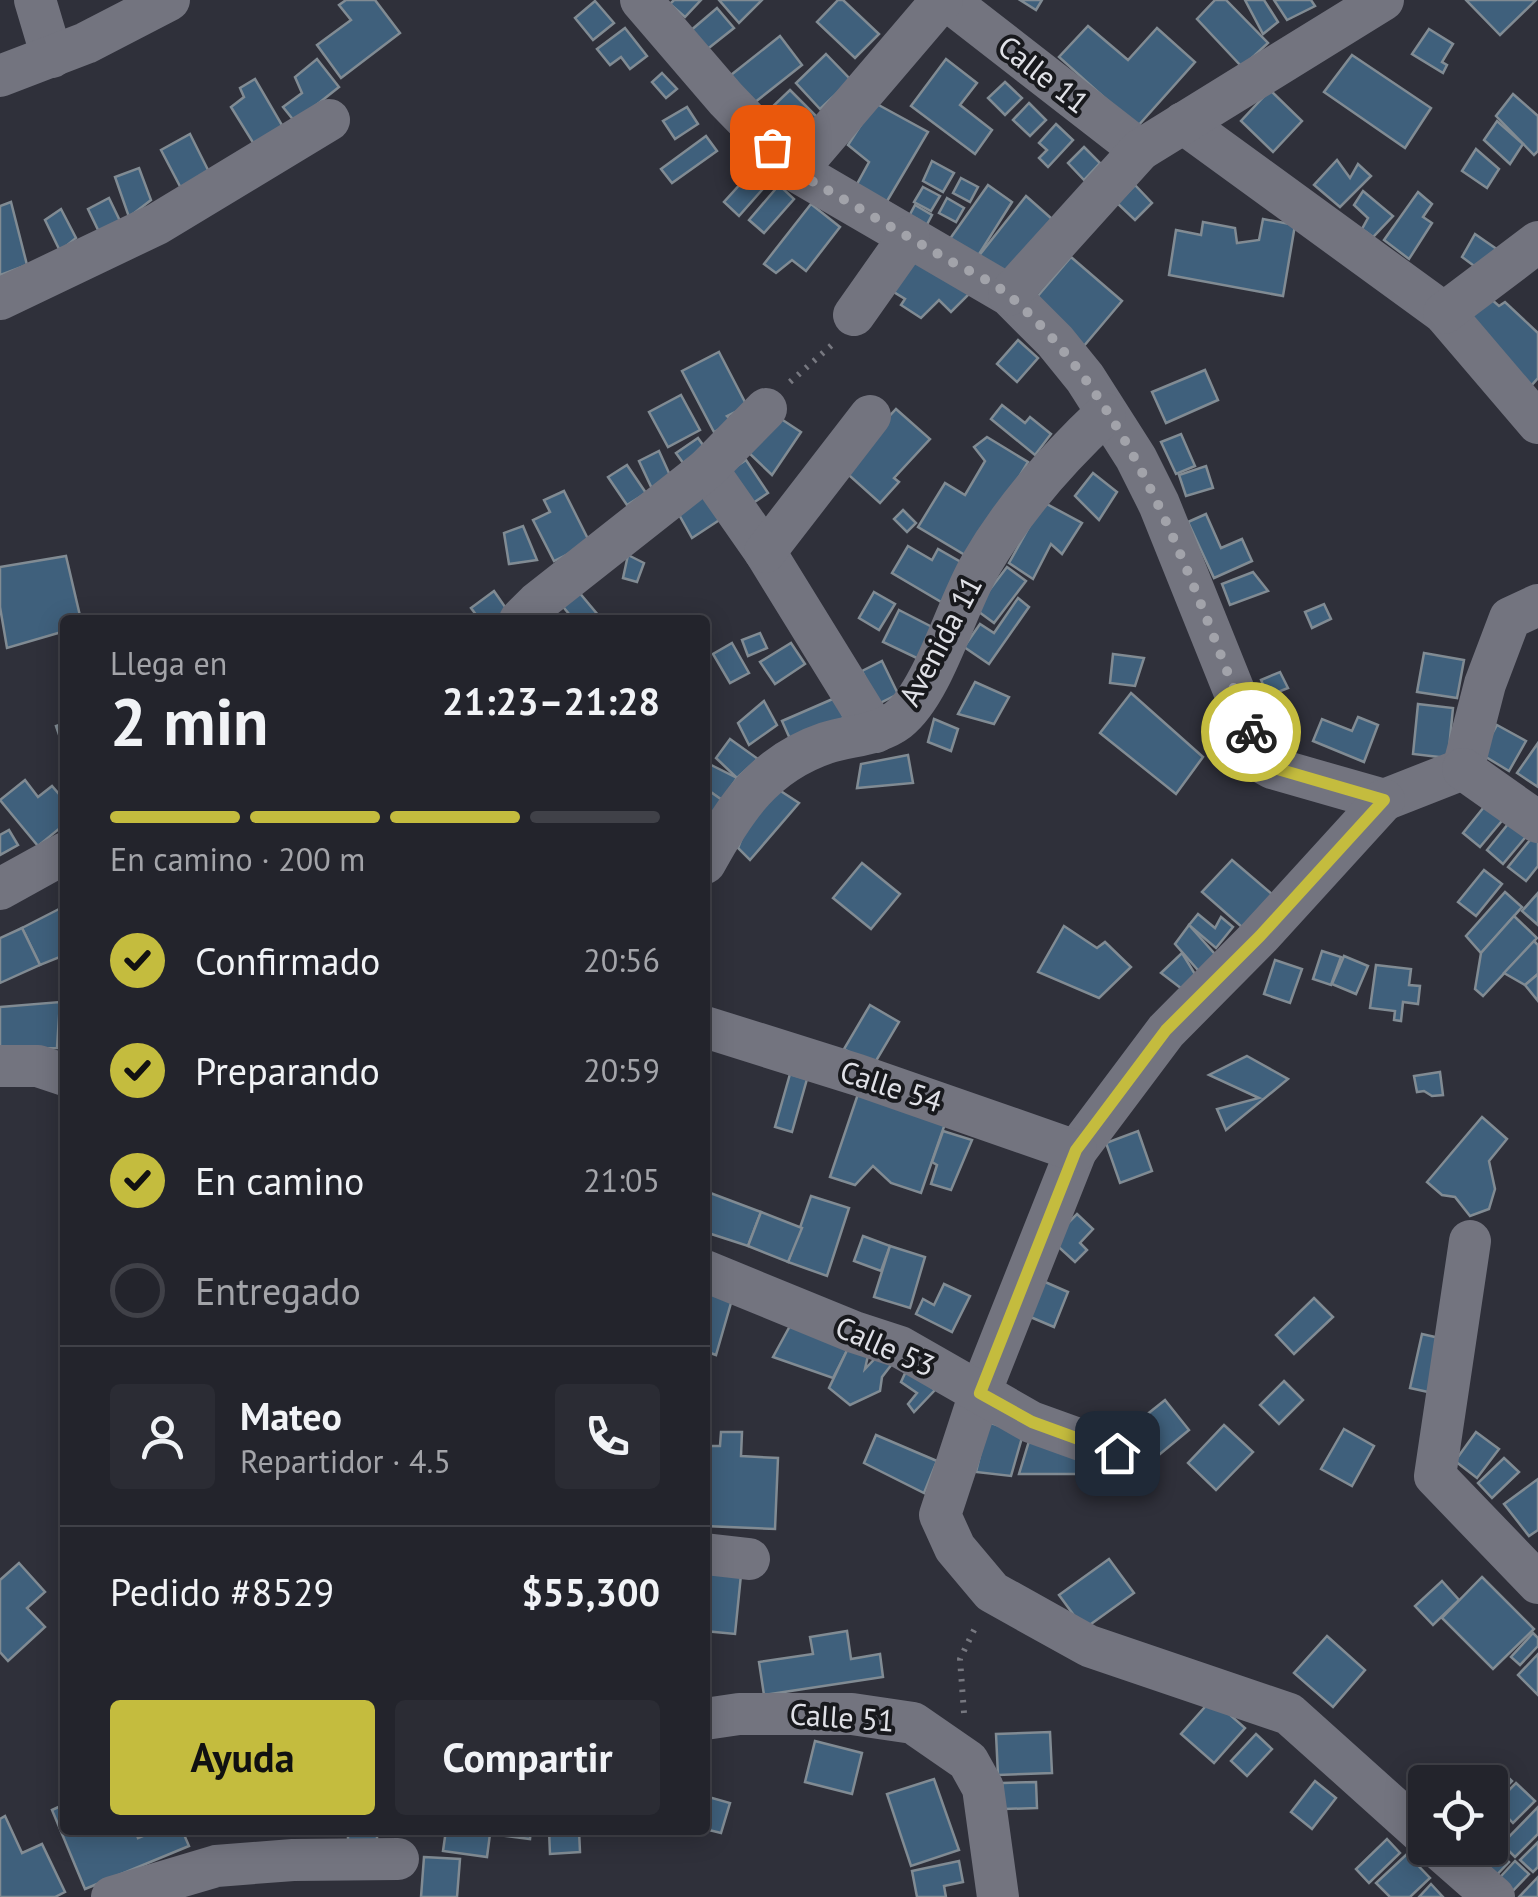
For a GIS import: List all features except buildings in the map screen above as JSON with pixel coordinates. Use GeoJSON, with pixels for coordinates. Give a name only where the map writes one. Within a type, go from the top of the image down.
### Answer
{"type":"FeatureCollection","features":[{"type":"Feature","properties":{"kind":"street"},"geometry":{"type":"LineString","coordinates":[[35,0],[52,56]]}},
{"type":"Feature","properties":{"kind":"street"},"geometry":{"type":"LineString","coordinates":[[0,76],[86,44],[169,0]]}},
{"type":"Feature","properties":{"kind":"street"},"geometry":{"type":"LineString","coordinates":[[641,0],[726,99],[796,172],[1008,295],[1055,340],[1085,378],[1136,458],[1159,504],[1263,762],[1272,768],[1384,800]]}},
{"type":"Feature","properties":{"kind":"street"},"geometry":{"type":"LineString","coordinates":[[796,172],[944,0]]}},
{"type":"Feature","properties":{"kind":"street","name":"Calle 11"},"geometry":{"type":"LineString","coordinates":[[944,0],[1140,150]]}},
{"type":"Feature","properties":{"kind":"street"},"geometry":{"type":"LineString","coordinates":[[1008,295],[1140,150],[1383,0]]}},
{"type":"Feature","properties":{"kind":"street"},"geometry":{"type":"LineString","coordinates":[[0,299],[157,224],[330,120]]}},
{"type":"Feature","properties":{"kind":"street"},"geometry":{"type":"LineString","coordinates":[[1183,123],[1444,313],[1538,423]]}},
{"type":"Feature","properties":{"kind":"street"},"geometry":{"type":"LineString","coordinates":[[854,315],[908,237]]}},
{"type":"Feature","properties":{"kind":"street"},"geometry":{"type":"LineString","coordinates":[[1444,313],[1538,242]]}},
{"type":"Feature","properties":{"kind":"street"},"geometry":{"type":"LineString","coordinates":[[526,615],[707,469],[766,409]]}},
{"type":"Feature","properties":{"kind":"street","name":"Avenida 11"},"geometry":{"type":"LineString","coordinates":[[710,855],[746,797],[785,760],[828,742],[876,732],[898,720],[916,701],[979,568],[1028,495],[1105,414]]}},
{"type":"Feature","properties":{"kind":"street"},"geometry":{"type":"LineString","coordinates":[[765,552],[870,416]]}},
{"type":"Feature","properties":{"kind":"street"},"geometry":{"type":"LineString","coordinates":[[707,469],[765,552],[876,732]]}},
{"type":"Feature","properties":{"kind":"street"},"geometry":{"type":"LineString","coordinates":[[1463,770],[1485,684],[1510,618],[1538,605]]}},
{"type":"Feature","properties":{"kind":"street"},"geometry":{"type":"LineString","coordinates":[[1408,1821],[1289,1714],[1089,1646],[992,1592],[955,1548],[940,1516],[980,1393],[1076,1150],[1166,1030],[1260,936],[1384,800],[1463,770]]}},
{"type":"Feature","properties":{"kind":"street"},"geometry":{"type":"LineString","coordinates":[[1463,770],[1538,822]]}},
{"type":"Feature","properties":{"kind":"street"},"geometry":{"type":"LineString","coordinates":[[0,890],[60,856]]}},
{"type":"Feature","properties":{"kind":"street","name":"Calle 54"},"geometry":{"type":"LineString","coordinates":[[710,1029],[1076,1150]]}},
{"type":"Feature","properties":{"kind":"street"},"geometry":{"type":"LineString","coordinates":[[0,1066],[60,1069]]}},
{"type":"Feature","properties":{"kind":"street"},"geometry":{"type":"LineString","coordinates":[[1470,1241],[1435,1476],[1538,1583]]}},
{"type":"Feature","properties":{"kind":"street","name":"Calle 53"},"geometry":{"type":"LineString","coordinates":[[710,1273],[900,1347],[1032,1422],[1117,1453]]}},
{"type":"Feature","properties":{"kind":"street"},"geometry":{"type":"LineString","coordinates":[[710,1555],[749,1560]]}},
{"type":"Feature","properties":{"kind":"street","name":"Calle 51"},"geometry":{"type":"LineString","coordinates":[[710,1718],[738,1714],[852,1714],[913,1723],[968,1761]]}},
{"type":"Feature","properties":{"kind":"street"},"geometry":{"type":"LineString","coordinates":[[968,1761],[983,1788],[998,1897]]}},
{"type":"Feature","properties":{"kind":"street"},"geometry":{"type":"LineString","coordinates":[[112,1897],[216,1866],[293,1860],[399,1862]]}},
{"type":"Feature","properties":{"kind":"street"},"geometry":{"type":"LineString","coordinates":[[1457,1865],[1494,1897]]}},
{"type":"Feature","properties":{"kind":"path"},"geometry":{"type":"LineString","coordinates":[[766,409],[784,388],[826,353],[854,315]]}},
{"type":"Feature","properties":{"kind":"path"},"geometry":{"type":"LineString","coordinates":[[968,1761],[960,1659],[992,1592]]}},
{"type":"Feature","properties":{"kind":"way so far"},"geometry":{"type":"LineString","coordinates":[[772,147],[796,172],[1008,295],[1055,340],[1085,378],[1136,458],[1159,504],[1251,732]]}},
{"type":"Feature","properties":{"kind":"route"},"geometry":{"type":"LineString","coordinates":[[1117,1453],[1032,1422],[980,1393],[1076,1150],[1166,1030],[1260,936],[1384,800],[1267,766],[1251,732]]}}]}
